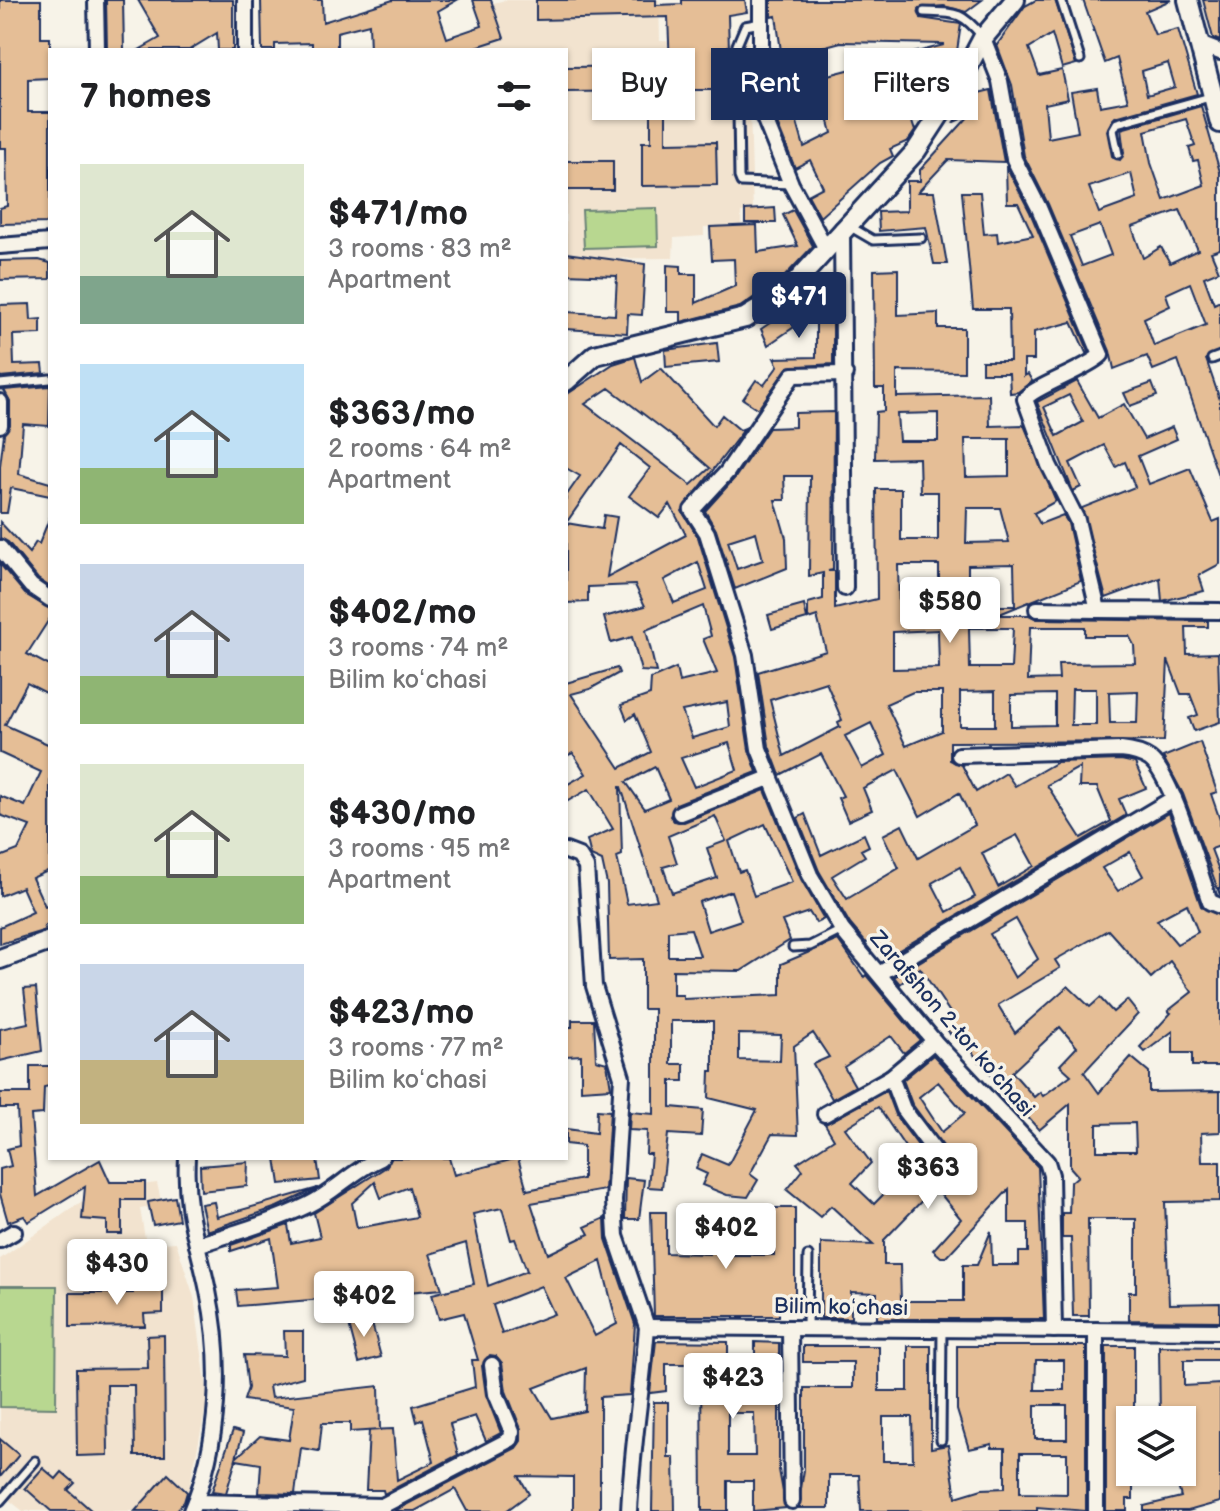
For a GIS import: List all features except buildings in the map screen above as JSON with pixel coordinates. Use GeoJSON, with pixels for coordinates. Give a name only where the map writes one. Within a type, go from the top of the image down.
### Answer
{"type":"FeatureCollection","features":[{"type":"Feature","properties":{"kind":"street"},"geometry":{"type":"LineString","coordinates":[[96,0],[97,48]]}},
{"type":"Feature","properties":{"kind":"street"},"geometry":{"type":"LineString","coordinates":[[245,0],[245,48]]}},
{"type":"Feature","properties":{"kind":"street"},"geometry":{"type":"LineString","coordinates":[[761,0],[761,110],[791,184],[826,249]]}},
{"type":"Feature","properties":{"kind":"street"},"geometry":{"type":"LineString","coordinates":[[568,379],[595,355],[745,318],[787,292],[916,151],[955,91],[983,38],[1015,0]]}},
{"type":"Feature","properties":{"kind":"street"},"geometry":{"type":"LineString","coordinates":[[1188,0],[1220,123]]}},
{"type":"Feature","properties":{"kind":"street"},"geometry":{"type":"LineString","coordinates":[[983,38],[1000,81],[1014,159],[1039,208],[1101,355],[1060,381],[1028,394],[1025,399],[1049,465],[1077,520],[1098,610]]}},
{"type":"Feature","properties":{"kind":"street"},"geometry":{"type":"LineString","coordinates":[[1197,43],[1220,52]]}},
{"type":"Feature","properties":{"kind":"street"},"geometry":{"type":"LineString","coordinates":[[844,227],[845,588]]}},
{"type":"Feature","properties":{"kind":"street"},"geometry":{"type":"LineString","coordinates":[[0,246],[48,242]]}},
{"type":"Feature","properties":{"kind":"street","name":"Zarafshon 2-tor koʼchasi"},"geometry":{"type":"LineString","coordinates":[[845,374],[793,375],[727,472],[692,510],[707,533],[745,655],[753,725],[769,778],[810,875],[842,930],[934,1041],[1047,1162],[1051,1175],[1054,1330]]}},
{"type":"Feature","properties":{"kind":"street"},"geometry":{"type":"LineString","coordinates":[[0,402],[0,425]]}},
{"type":"Feature","properties":{"kind":"street"},"geometry":{"type":"LineString","coordinates":[[0,548],[31,586],[48,598]]}},
{"type":"Feature","properties":{"kind":"street"},"geometry":{"type":"LineString","coordinates":[[1037,609],[1220,611]]}},
{"type":"Feature","properties":{"kind":"street"},"geometry":{"type":"LineString","coordinates":[[959,755],[1135,752],[1153,761],[1174,798],[1210,902],[1220,906]]}},
{"type":"Feature","properties":{"kind":"street"},"geometry":{"type":"LineString","coordinates":[[680,813],[769,778]]}},
{"type":"Feature","properties":{"kind":"street"},"geometry":{"type":"LineString","coordinates":[[879,974],[1174,798]]}},
{"type":"Feature","properties":{"kind":"street"},"geometry":{"type":"LineString","coordinates":[[568,852],[579,856],[586,867],[594,986],[622,1077],[614,1201],[616,1236],[647,1327],[643,1388],[632,1442],[629,1511]]}},
{"type":"Feature","properties":{"kind":"street"},"geometry":{"type":"LineString","coordinates":[[0,959],[48,942]]}},
{"type":"Feature","properties":{"kind":"street"},"geometry":{"type":"LineString","coordinates":[[825,1114],[891,1077],[934,1041]]}},
{"type":"Feature","properties":{"kind":"street"},"geometry":{"type":"LineString","coordinates":[[891,1077],[903,1109],[955,1178]]}},
{"type":"Feature","properties":{"kind":"street"},"geometry":{"type":"LineString","coordinates":[[187,1160],[186,1206],[209,1296],[217,1384],[216,1408],[193,1506],[382,1506],[511,1439],[512,1432],[496,1394],[492,1365]]}},
{"type":"Feature","properties":{"kind":"street"},"geometry":{"type":"LineString","coordinates":[[197,1245],[308,1205],[330,1193],[363,1165],[376,1160]]}},
{"type":"Feature","properties":{"kind":"street"},"geometry":{"type":"LineString","coordinates":[[0,1240],[14,1232]]}},
{"type":"Feature","properties":{"kind":"street","name":"Bilim koʻchasi"},"geometry":{"type":"LineString","coordinates":[[647,1327],[1220,1331]]}},
{"type":"Feature","properties":{"kind":"street"},"geometry":{"type":"LineString","coordinates":[[790,1328],[792,1501]]}},
{"type":"Feature","properties":{"kind":"street"},"geometry":{"type":"LineString","coordinates":[[1096,1330],[1096,1511]]}},
{"type":"Feature","properties":{"kind":"lane"},"geometry":{"type":"LineString","coordinates":[[1061,0],[1080,59]]}},
{"type":"Feature","properties":{"kind":"lane"},"geometry":{"type":"LineString","coordinates":[[924,12],[958,13],[983,38]]}},
{"type":"Feature","properties":{"kind":"lane"},"geometry":{"type":"LineString","coordinates":[[761,23],[745,26],[737,45],[739,177],[748,185],[791,184]]}},
{"type":"Feature","properties":{"kind":"lane"},"geometry":{"type":"LineString","coordinates":[[1118,154],[1113,130],[1117,123],[1212,96]]}},
{"type":"Feature","properties":{"kind":"lane"},"geometry":{"type":"LineString","coordinates":[[844,227],[873,240],[921,238]]}},
{"type":"Feature","properties":{"kind":"lane"},"geometry":{"type":"LineString","coordinates":[[0,384],[48,379]]}},
{"type":"Feature","properties":{"kind":"lane"},"geometry":{"type":"LineString","coordinates":[[793,947],[810,946],[842,930]]}},
{"type":"Feature","properties":{"kind":"lane"},"geometry":{"type":"LineString","coordinates":[[807,1327],[808,1256]]}},
{"type":"Feature","properties":{"kind":"lane"},"geometry":{"type":"LineString","coordinates":[[941,1440],[942,1329]]}},
{"type":"Feature","properties":{"kind":"lane"},"geometry":{"type":"LineString","coordinates":[[0,1501],[35,1461]]}},
{"type":"Feature","properties":{"kind":"shaded area"},"geometry":{"type":"Polygon","coordinates":[[[506,0],[659,0],[660,41],[724,43],[748,38],[748,48],[711,48],[711,120],[750,120],[753,212],[741,212],[741,227],[704,227],[704,236],[674,238],[673,258],[568,259],[568,48],[474,48],[504,38],[493,3],[506,0]]]}},
{"type":"Feature","properties":{"kind":"shaded area"},"geometry":{"type":"Polygon","coordinates":[[[157,1183],[162,1205],[140,1209],[146,1244],[176,1242],[194,1297],[208,1397],[188,1494],[173,1511],[23,1511],[0,1493],[0,1259],[98,1190],[157,1183]]]}},
{"type":"Feature","properties":{"kind":"green space"},"geometry":{"type":"Polygon","coordinates":[[[657,208],[658,246],[584,248],[582,210],[657,208]]]}},
{"type":"Feature","properties":{"kind":"green space"},"geometry":{"type":"Polygon","coordinates":[[[0,1286],[57,1286],[56,1408],[0,1407],[0,1286]]]}}]}
